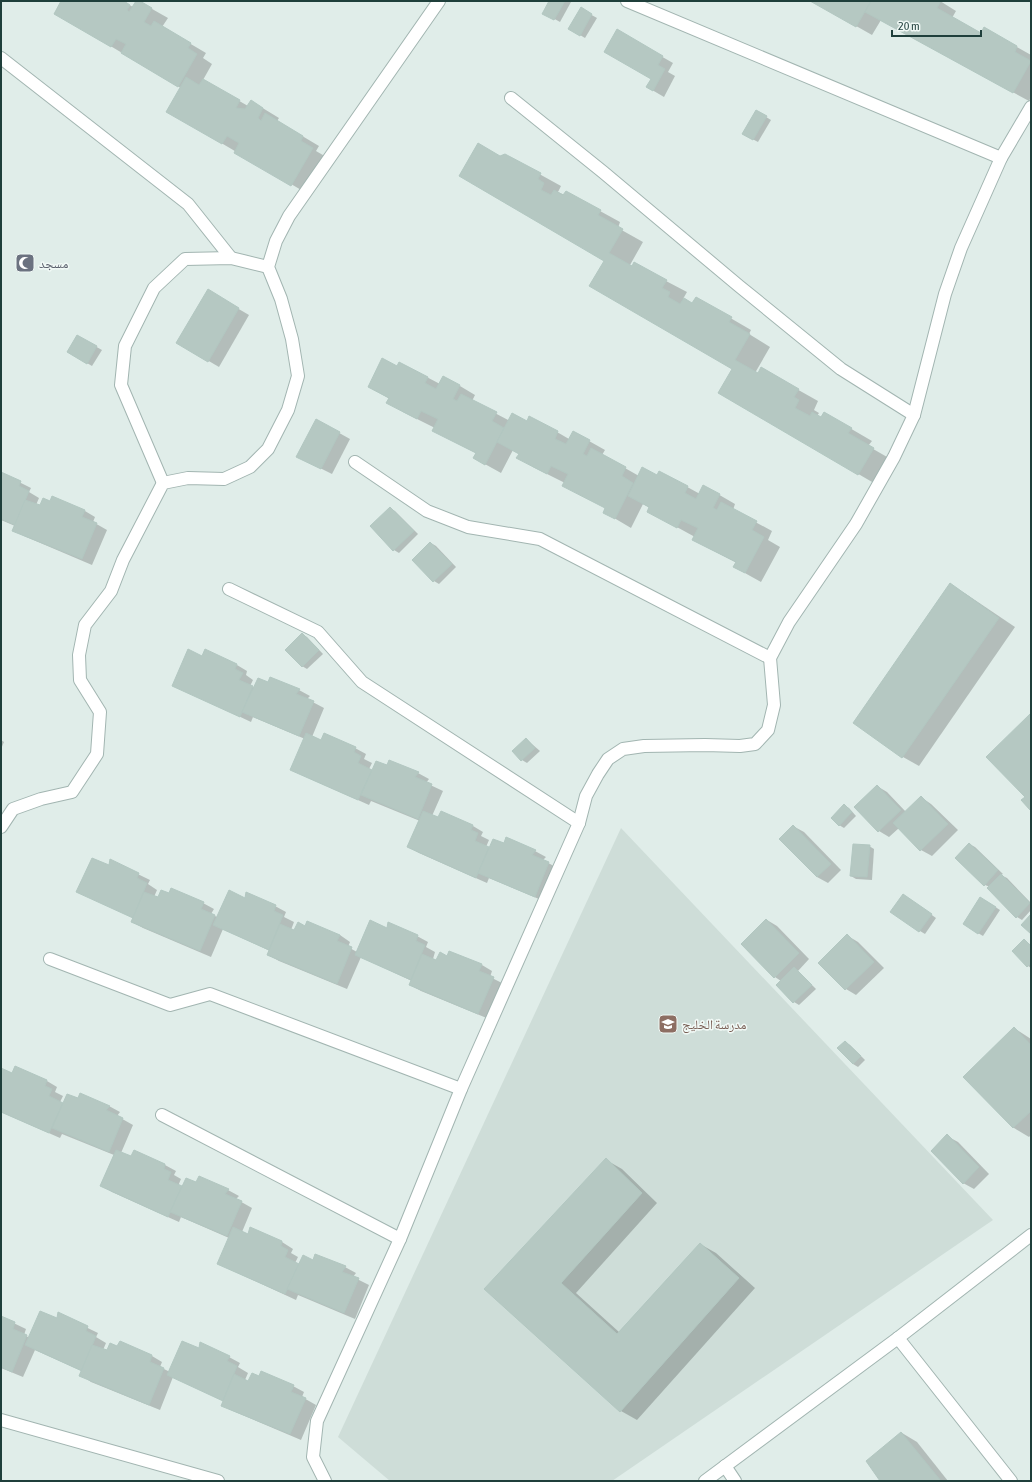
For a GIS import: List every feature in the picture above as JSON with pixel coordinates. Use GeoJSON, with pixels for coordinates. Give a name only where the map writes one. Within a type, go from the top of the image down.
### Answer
{"type":"FeatureCollection","features":[{"type":"Feature","properties":{"kind":"street"},"geometry":{"type":"LineString","coordinates":[[163,483],[188,478],[224,479],[250,467],[268,449],[288,410],[298,376],[292,339],[281,299],[268,267],[276,241],[289,216],[439,1]]}},
{"type":"Feature","properties":{"kind":"street"},"geometry":{"type":"LineString","coordinates":[[627,1],[1000,158]]}},
{"type":"Feature","properties":{"kind":"street"},"geometry":{"type":"LineString","coordinates":[[1,58],[188,204],[231,258]]}},
{"type":"Feature","properties":{"kind":"street"},"geometry":{"type":"LineString","coordinates":[[510,98],[603,172],[841,369],[914,416]]}},
{"type":"Feature","properties":{"kind":"street"},"geometry":{"type":"LineString","coordinates":[[325,1481],[313,1457],[317,1421],[400,1239],[461,1089],[579,823],[586,796],[608,759],[623,749],[644,746],[740,746],[755,744],[768,730],[774,705],[770,658],[789,622],[856,524],[894,457],[914,416],[945,294],[961,248],[1000,158],[1031,107]]}},
{"type":"Feature","properties":{"kind":"street"},"geometry":{"type":"LineString","coordinates":[[163,483],[121,385],[125,346],[154,288],[185,259],[231,258],[268,267]]}},
{"type":"Feature","properties":{"kind":"street"},"geometry":{"type":"LineString","coordinates":[[355,462],[427,512],[468,527],[540,539],[770,658]]}},
{"type":"Feature","properties":{"kind":"street"},"geometry":{"type":"LineString","coordinates":[[1,827],[13,809],[41,799],[72,792],[97,754],[100,712],[80,680],[79,655],[85,625],[111,591],[123,560],[163,483]]}},
{"type":"Feature","properties":{"kind":"street"},"geometry":{"type":"LineString","coordinates":[[229,589],[318,632],[362,682],[579,823]]}},
{"type":"Feature","properties":{"kind":"street"},"geometry":{"type":"LineString","coordinates":[[50,959],[170,1005],[210,994],[461,1089]]}},
{"type":"Feature","properties":{"kind":"street"},"geometry":{"type":"LineString","coordinates":[[162,1114],[400,1239]]}},
{"type":"Feature","properties":{"kind":"street"},"geometry":{"type":"LineString","coordinates":[[705,1481],[898,1338],[1031,1235]]}},
{"type":"Feature","properties":{"kind":"street"},"geometry":{"type":"LineString","coordinates":[[898,1338],[1011,1481]]}},
{"type":"Feature","properties":{"kind":"street"},"geometry":{"type":"LineString","coordinates":[[1,1420],[218,1481]]}},
{"type":"Feature","properties":{"kind":"street"},"geometry":{"type":"LineString","coordinates":[[725,1466],[735,1481]]}},
{"type":"Feature","properties":{"kind":"shaded area","name":"مدرسة الخليج"},"geometry":{"type":"Polygon","coordinates":[[[621,828],[993,1220],[612,1481],[390,1481],[338,1437],[621,828]]]}},
{"type":"Feature","properties":{"kind":"building"},"geometry":{"type":"Polygon","coordinates":[[[61,1],[124,1],[130,5],[127,10],[129,12],[136,1],[140,1],[152,8],[144,22],[151,26],[154,21],[191,43],[188,48],[197,54],[178,87],[121,53],[126,44],[116,39],[111,47],[54,14],[61,1]]]}},
{"type":"Feature","properties":{"kind":"building"},"geometry":{"type":"Polygon","coordinates":[[[549,1],[565,1],[554,20],[542,14],[549,1]]]}},
{"type":"Feature","properties":{"kind":"building"},"geometry":{"type":"Polygon","coordinates":[[[810,1],[871,1],[856,27],[810,1]]]}},
{"type":"Feature","properties":{"kind":"building"},"geometry":{"type":"Polygon","coordinates":[[[871,1],[941,1],[937,8],[981,33],[984,27],[1017,46],[1015,52],[1031,61],[1013,93],[865,12],[871,1]]]}},
{"type":"Feature","properties":{"kind":"building"},"geometry":{"type":"Polygon","coordinates":[[[581,7],[592,14],[580,36],[568,29],[581,7]]]}},
{"type":"Feature","properties":{"kind":"building"},"geometry":{"type":"Polygon","coordinates":[[[617,29],[663,56],[658,65],[665,69],[653,91],[646,87],[651,79],[604,52],[617,29]]]}},
{"type":"Feature","properties":{"kind":"building"},"geometry":{"type":"Polygon","coordinates":[[[186,77],[199,85],[203,79],[240,100],[236,108],[245,109],[251,100],[263,108],[258,118],[261,121],[265,113],[303,136],[301,141],[313,148],[291,186],[234,153],[239,143],[227,136],[222,144],[166,112],[186,77]]]}},
{"type":"Feature","properties":{"kind":"building"},"geometry":{"type":"Polygon","coordinates":[[[756,110],[767,116],[753,140],[742,134],[756,110]]]}},
{"type":"Feature","properties":{"kind":"building"},"geometry":{"type":"Polygon","coordinates":[[[478,143],[500,156],[505,154],[541,173],[538,179],[544,183],[541,190],[551,195],[554,190],[563,195],[566,191],[601,210],[598,215],[623,229],[609,253],[632,266],[634,262],[667,280],[662,288],[670,292],[668,297],[680,304],[684,298],[692,303],[696,297],[732,317],[729,322],[750,334],[735,360],[758,373],[761,367],[799,389],[794,397],[799,400],[795,408],[810,416],[812,412],[821,417],[824,412],[852,428],[848,433],[874,448],[858,475],[718,393],[732,369],[589,286],[604,261],[459,176],[478,143]]]}},
{"type":"Feature","properties":{"kind":"building"},"geometry":{"type":"Polygon","coordinates":[[[208,289],[239,308],[208,362],[176,343],[208,289]]]}},
{"type":"Feature","properties":{"kind":"building"},"geometry":{"type":"Polygon","coordinates":[[[77,335],[97,346],[87,364],[67,352],[77,335]]]}},
{"type":"Feature","properties":{"kind":"building"},"geometry":{"type":"Polygon","coordinates":[[[382,358],[397,366],[399,362],[428,377],[425,383],[436,389],[443,376],[460,385],[453,399],[457,401],[461,394],[497,412],[492,421],[504,428],[485,465],[473,458],[476,453],[432,431],[438,419],[421,411],[417,419],[386,403],[389,398],[368,387],[382,358]]]}},
{"type":"Feature","properties":{"kind":"building"},"geometry":{"type":"Polygon","coordinates":[[[512,413],[527,421],[529,416],[558,431],[555,439],[566,444],[573,431],[590,440],[583,454],[587,456],[591,448],[626,467],[622,476],[633,483],[615,519],[603,513],[605,508],[562,486],[568,474],[551,466],[547,474],[516,458],[519,454],[497,442],[512,413]]]}},
{"type":"Feature","properties":{"kind":"building"},"geometry":{"type":"Polygon","coordinates":[[[316,419],[340,432],[321,469],[296,457],[316,419]]]}},
{"type":"Feature","properties":{"kind":"building"},"geometry":{"type":"Polygon","coordinates":[[[642,467],[657,475],[659,471],[688,486],[685,493],[696,499],[703,485],[720,494],[713,508],[717,510],[721,502],[757,521],[752,530],[764,537],[745,573],[733,567],[736,562],[692,540],[698,528],[681,520],[677,528],[647,512],[649,507],[628,496],[642,467]]]}},
{"type":"Feature","properties":{"kind":"building"},"geometry":{"type":"Polygon","coordinates":[[[1,472],[21,481],[19,486],[29,491],[15,525],[1,519],[1,472]]]}},
{"type":"Feature","properties":{"kind":"building"},"geometry":{"type":"Polygon","coordinates":[[[52,496],[85,510],[82,517],[97,523],[82,559],[12,531],[25,500],[40,505],[43,498],[50,501],[52,496]]]}},
{"type":"Feature","properties":{"kind":"building"},"geometry":{"type":"Polygon","coordinates":[[[390,507],[414,531],[393,551],[370,526],[390,507]]]}},
{"type":"Feature","properties":{"kind":"building"},"geometry":{"type":"Polygon","coordinates":[[[430,542],[452,564],[433,582],[412,560],[430,542]]]}},
{"type":"Feature","properties":{"kind":"building"},"geometry":{"type":"Polygon","coordinates":[[[950,583],[999,618],[902,758],[853,723],[950,583]]]}},
{"type":"Feature","properties":{"kind":"building"},"geometry":{"type":"Polygon","coordinates":[[[302,633],[319,650],[302,667],[285,650],[302,633]]]}},
{"type":"Feature","properties":{"kind":"building"},"geometry":{"type":"Polygon","coordinates":[[[188,649],[202,656],[205,649],[237,664],[235,669],[243,673],[239,680],[253,686],[240,717],[172,686],[188,649]]]}},
{"type":"Feature","properties":{"kind":"building"},"geometry":{"type":"Polygon","coordinates":[[[270,677],[300,689],[296,694],[314,701],[299,736],[242,712],[258,678],[268,682],[270,677]]]}},
{"type":"Feature","properties":{"kind":"building"},"geometry":{"type":"Polygon","coordinates":[[[1031,713],[1030,810],[1021,800],[1025,797],[986,757],[1031,713]]]}},
{"type":"Feature","properties":{"kind":"building"},"geometry":{"type":"Polygon","coordinates":[[[306,733],[321,740],[324,733],[356,747],[354,752],[361,756],[358,763],[372,770],[358,800],[290,770],[306,733]]]}},
{"type":"Feature","properties":{"kind":"building"},"geometry":{"type":"Polygon","coordinates":[[[526,738],[535,748],[521,761],[512,751],[526,738]]]}},
{"type":"Feature","properties":{"kind":"building"},"geometry":{"type":"Polygon","coordinates":[[[389,760],[419,772],[415,777],[432,784],[418,819],[361,795],[376,761],[387,765],[389,760]]]}},
{"type":"Feature","properties":{"kind":"building"},"geometry":{"type":"Polygon","coordinates":[[[877,785],[901,810],[878,832],[854,807],[877,785]]]}},
{"type":"Feature","properties":{"kind":"building"},"geometry":{"type":"Polygon","coordinates":[[[921,796],[948,824],[920,851],[893,823],[921,796]]]}},
{"type":"Feature","properties":{"kind":"building"},"geometry":{"type":"Polygon","coordinates":[[[844,804],[852,812],[839,826],[831,818],[844,804]]]}},
{"type":"Feature","properties":{"kind":"building"},"geometry":{"type":"Polygon","coordinates":[[[423,811],[438,817],[441,811],[473,825],[471,830],[478,833],[475,841],[489,847],[476,878],[407,847],[423,811]]]}},
{"type":"Feature","properties":{"kind":"building"},"geometry":{"type":"Polygon","coordinates":[[[793,825],[831,864],[817,877],[779,839],[793,825]]]}},
{"type":"Feature","properties":{"kind":"building"},"geometry":{"type":"Polygon","coordinates":[[[506,837],[536,850],[532,855],[549,862],[535,897],[478,873],[493,839],[504,843],[506,837]]]}},
{"type":"Feature","properties":{"kind":"building"},"geometry":{"type":"Polygon","coordinates":[[[969,843],[998,870],[984,886],[955,858],[969,843]]]}},
{"type":"Feature","properties":{"kind":"building"},"geometry":{"type":"Polygon","coordinates":[[[853,844],[870,845],[867,877],[850,876],[853,844]]]}},
{"type":"Feature","properties":{"kind":"building"},"geometry":{"type":"Polygon","coordinates":[[[92,858],[109,865],[110,859],[139,873],[137,878],[147,883],[133,918],[76,892],[92,858]]]}},
{"type":"Feature","properties":{"kind":"building"},"geometry":{"type":"Polygon","coordinates":[[[1001,874],[1030,903],[1016,918],[987,888],[1001,874]]]}},
{"type":"Feature","properties":{"kind":"building"},"geometry":{"type":"Polygon","coordinates":[[[171,888],[204,902],[201,909],[215,915],[200,951],[131,922],[144,892],[158,897],[161,890],[169,893],[171,888]]]}},
{"type":"Feature","properties":{"kind":"building"},"geometry":{"type":"Polygon","coordinates":[[[229,890],[245,898],[246,892],[276,905],[274,911],[283,915],[269,950],[213,925],[229,890]]]}},
{"type":"Feature","properties":{"kind":"building"},"geometry":{"type":"Polygon","coordinates":[[[903,894],[932,914],[919,932],[890,912],[903,894]]]}},
{"type":"Feature","properties":{"kind":"building"},"geometry":{"type":"Polygon","coordinates":[[[980,897],[996,907],[978,934],[963,924],[980,897]]]}},
{"type":"Feature","properties":{"kind":"building"},"geometry":{"type":"Polygon","coordinates":[[[1031,914],[1031,934],[1021,925],[1031,914]]]}},
{"type":"Feature","properties":{"kind":"building"},"geometry":{"type":"Polygon","coordinates":[[[766,919],[799,953],[774,978],[741,944],[766,919]]]}},
{"type":"Feature","properties":{"kind":"building"},"geometry":{"type":"Polygon","coordinates":[[[370,920],[387,928],[388,922],[418,935],[416,941],[425,945],[411,980],[355,955],[370,920]]]}},
{"type":"Feature","properties":{"kind":"building"},"geometry":{"type":"Polygon","coordinates":[[[307,921],[340,935],[337,941],[352,947],[337,984],[267,955],[280,924],[294,930],[298,922],[305,926],[307,921]]]}},
{"type":"Feature","properties":{"kind":"building"},"geometry":{"type":"Polygon","coordinates":[[[847,934],[874,962],[845,990],[818,963],[847,934]]]}},
{"type":"Feature","properties":{"kind":"building"},"geometry":{"type":"Polygon","coordinates":[[[1024,939],[1031,946],[1031,963],[1027,967],[1012,951],[1024,939]]]}},
{"type":"Feature","properties":{"kind":"building"},"geometry":{"type":"Polygon","coordinates":[[[449,951],[482,964],[479,971],[494,977],[478,1014],[409,985],[422,954],[436,960],[440,952],[447,956],[449,951]]]}},
{"type":"Feature","properties":{"kind":"building"},"geometry":{"type":"Polygon","coordinates":[[[794,967],[812,985],[793,1003],[776,985],[794,967]]]}},
{"type":"Feature","properties":{"kind":"building"},"geometry":{"type":"Polygon","coordinates":[[[1014,1027],[1031,1045],[1031,1111],[1013,1128],[963,1077],[1014,1027]]]}},
{"type":"Feature","properties":{"kind":"building"},"geometry":{"type":"Polygon","coordinates":[[[845,1041],[861,1056],[853,1064],[837,1048],[845,1041]]]}},
{"type":"Feature","properties":{"kind":"building"},"geometry":{"type":"Polygon","coordinates":[[[15,1066],[47,1080],[45,1086],[52,1089],[49,1096],[63,1103],[49,1133],[1,1112],[1,1068],[12,1073],[15,1066]]]}},
{"type":"Feature","properties":{"kind":"building"},"geometry":{"type":"Polygon","coordinates":[[[80,1093],[110,1106],[106,1110],[123,1118],[109,1152],[52,1128],[67,1094],[78,1098],[80,1093]]]}},
{"type":"Feature","properties":{"kind":"building"},"geometry":{"type":"Polygon","coordinates":[[[947,1134],[979,1167],[963,1184],[931,1151],[947,1134]]]}},
{"type":"Feature","properties":{"kind":"building"},"geometry":{"type":"Polygon","coordinates":[[[116,1150],[131,1156],[134,1150],[165,1164],[164,1169],[171,1172],[168,1180],[182,1186],[168,1217],[100,1186],[116,1150]]]}},
{"type":"Feature","properties":{"kind":"building"},"geometry":{"type":"Polygon","coordinates":[[[606,1158],[642,1193],[561,1283],[617,1334],[700,1243],[739,1278],[620,1412],[484,1289],[606,1158]]]}},
{"type":"Feature","properties":{"kind":"building"},"geometry":{"type":"Polygon","coordinates":[[[199,1176],[229,1189],[225,1194],[242,1201],[227,1236],[170,1212],[186,1178],[196,1182],[199,1176]]]}},
{"type":"Feature","properties":{"kind":"building"},"geometry":{"type":"Polygon","coordinates":[[[233,1227],[248,1234],[250,1227],[282,1241],[281,1246],[288,1250],[285,1257],[299,1264],[285,1294],[217,1264],[233,1227]]]}},
{"type":"Feature","properties":{"kind":"building"},"geometry":{"type":"Polygon","coordinates":[[[315,1254],[346,1266],[342,1272],[359,1278],[344,1313],[287,1289],[303,1255],[313,1260],[315,1254]]]}},
{"type":"Feature","properties":{"kind":"building"},"geometry":{"type":"Polygon","coordinates":[[[40,1311],[57,1318],[58,1312],[88,1326],[86,1331],[96,1336],[82,1371],[25,1345],[40,1311]]]}},
{"type":"Feature","properties":{"kind":"building"},"geometry":{"type":"Polygon","coordinates":[[[1,1316],[15,1322],[13,1329],[27,1335],[12,1372],[1,1367],[1,1316]]]}},
{"type":"Feature","properties":{"kind":"building"},"geometry":{"type":"Polygon","coordinates":[[[120,1341],[152,1355],[150,1362],[164,1368],[149,1405],[79,1376],[92,1345],[107,1350],[110,1343],[117,1346],[120,1341]]]}},
{"type":"Feature","properties":{"kind":"building"},"geometry":{"type":"Polygon","coordinates":[[[182,1341],[199,1348],[200,1342],[230,1356],[227,1361],[237,1366],[223,1401],[167,1375],[182,1341]]]}},
{"type":"Feature","properties":{"kind":"building"},"geometry":{"type":"Polygon","coordinates":[[[261,1371],[294,1385],[291,1392],[306,1398],[290,1434],[221,1406],[234,1374],[248,1381],[252,1373],[259,1376],[261,1371]]]}},
{"type":"Feature","properties":{"kind":"building"},"geometry":{"type":"Polygon","coordinates":[[[901,1432],[941,1481],[880,1481],[866,1461],[901,1432]]]}},
{"type":"Feature","properties":{"kind":"place","name":"مسجد"},"geometry":{"type":"Point","coordinates":[25,263]}},
{"type":"Feature","properties":{"kind":"place","name":"مدرسة الخليج"},"geometry":{"type":"Point","coordinates":[668,1024]}}]}
